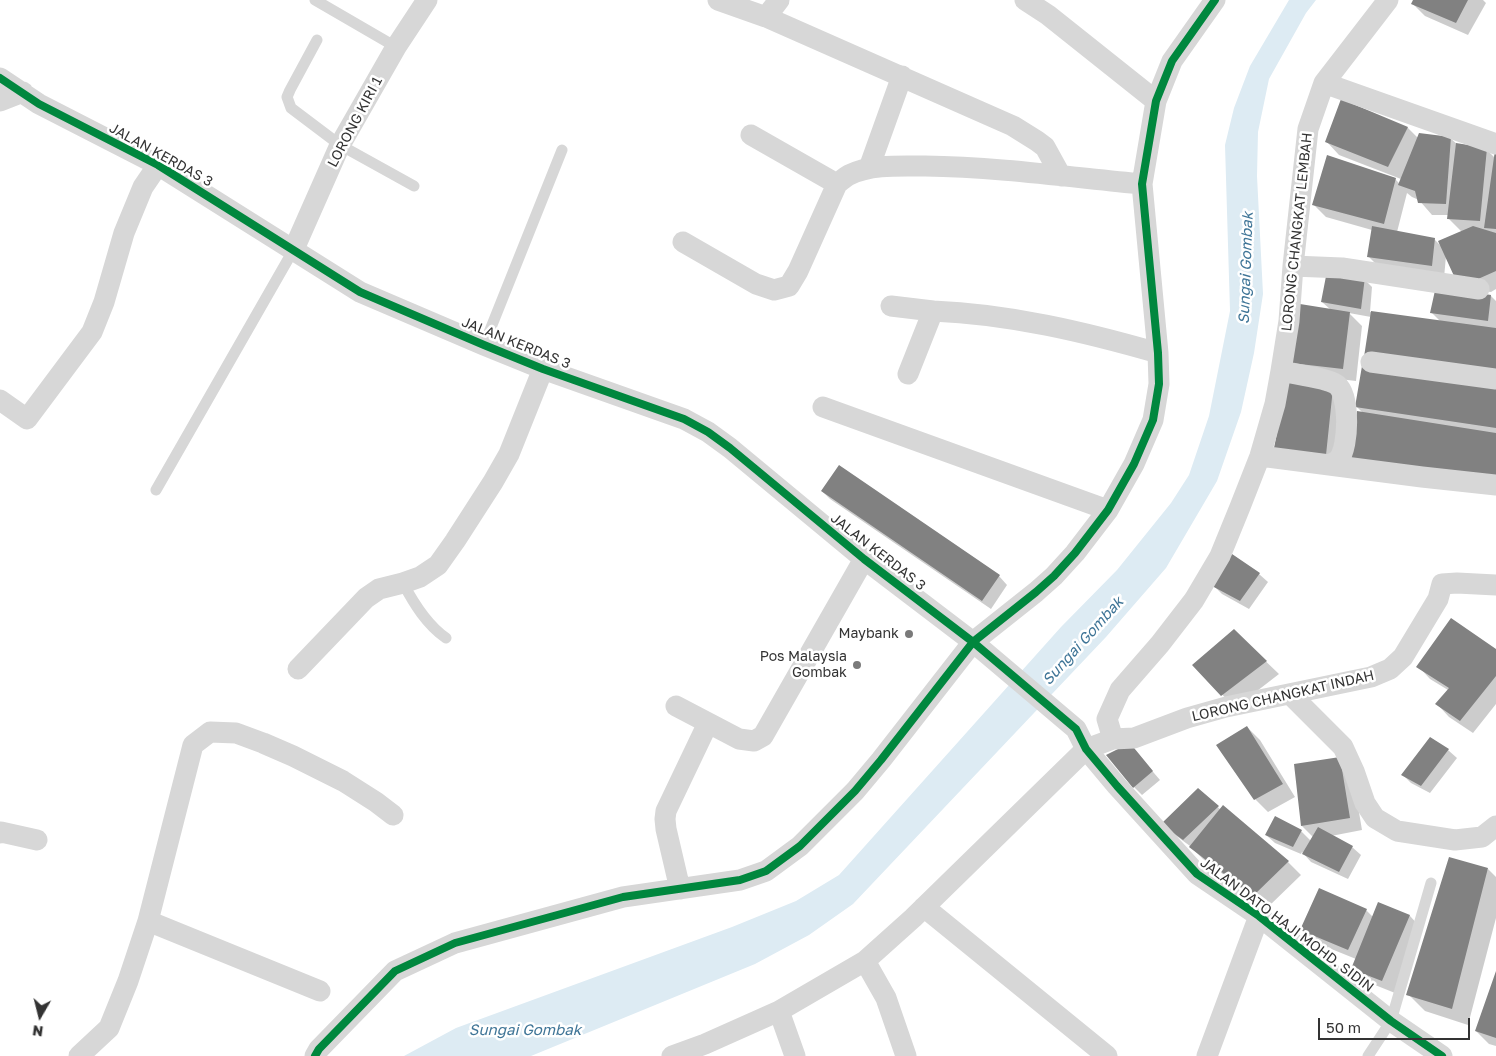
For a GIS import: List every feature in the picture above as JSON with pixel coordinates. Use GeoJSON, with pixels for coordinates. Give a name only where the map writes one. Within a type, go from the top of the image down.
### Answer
{"type":"FeatureCollection","features":[{"type":"Feature","properties":{"kind":"street","name":"LORONG KIRI 1"},"geometry":{"type":"LineString","coordinates":[[294,249],[340,145],[396,47],[427,0]]}},
{"type":"Feature","properties":{"kind":"street"},"geometry":{"type":"LineString","coordinates":[[718,0],[766,17],[1005,122],[1037,140],[1045,148],[1061,176]]}},
{"type":"Feature","properties":{"kind":"street"},"geometry":{"type":"LineString","coordinates":[[766,17],[779,0]]}},
{"type":"Feature","properties":{"kind":"street"},"geometry":{"type":"LineString","coordinates":[[1025,0],[1048,14],[1156,101]]}},
{"type":"Feature","properties":{"kind":"street"},"geometry":{"type":"LineString","coordinates":[[315,1056],[319,1049],[394,971],[455,943],[623,897],[740,880],[766,871],[800,846],[855,791],[973,642],[1036,592],[1075,553],[1108,510],[1134,464],[1152,420],[1159,384],[1158,353],[1142,184],[1156,101],[1172,61],[1215,0]]}},
{"type":"Feature","properties":{"kind":"street","name":"LORONG CHANGKAT LEMBAH"},"geometry":{"type":"LineString","coordinates":[[1113,739],[1107,719],[1120,690],[1160,644],[1194,600],[1216,564],[1260,456],[1275,404],[1289,320],[1308,129],[1324,83],[1388,0]]}},
{"type":"Feature","properties":{"kind":"street"},"geometry":{"type":"LineString","coordinates":[[869,168],[902,76]]}},
{"type":"Feature","properties":{"kind":"street","name":"JALAN KERDAS 3"},"geometry":{"type":"LineString","coordinates":[[0,78],[38,104],[158,165],[360,292],[484,345],[684,420],[708,432],[864,559],[973,642],[1076,729]]}},
{"type":"Feature","properties":{"kind":"street"},"geometry":{"type":"LineString","coordinates":[[1324,83],[1496,144]]}},
{"type":"Feature","properties":{"kind":"street"},"geometry":{"type":"LineString","coordinates":[[0,100],[23,92]]}},
{"type":"Feature","properties":{"kind":"street"},"geometry":{"type":"LineString","coordinates":[[751,135],[837,184]]}},
{"type":"Feature","properties":{"kind":"street"},"geometry":{"type":"LineString","coordinates":[[0,400],[27,419],[92,332],[104,302],[124,233],[143,187],[158,165]]}},
{"type":"Feature","properties":{"kind":"street"},"geometry":{"type":"LineString","coordinates":[[682,242],[756,284],[774,290],[789,286],[798,271],[837,184],[848,175],[869,168],[908,166],[1007,169],[1142,184]]}},
{"type":"Feature","properties":{"kind":"street"},"geometry":{"type":"LineString","coordinates":[[1293,266],[1342,268],[1479,289]]}},
{"type":"Feature","properties":{"kind":"street"},"geometry":{"type":"LineString","coordinates":[[891,306],[933,311],[967,312],[1056,327],[1158,353]]}},
{"type":"Feature","properties":{"kind":"street"},"geometry":{"type":"LineString","coordinates":[[908,374],[933,311]]}},
{"type":"Feature","properties":{"kind":"street"},"geometry":{"type":"LineString","coordinates":[[1371,362],[1496,379]]}},
{"type":"Feature","properties":{"kind":"street"},"geometry":{"type":"LineString","coordinates":[[298,669],[366,598],[379,589],[403,583],[420,576],[438,565],[493,482],[509,454],[544,369]]}},
{"type":"Feature","properties":{"kind":"street"},"geometry":{"type":"LineString","coordinates":[[1281,371],[1313,377],[1336,384],[1340,389],[1345,405],[1348,429],[1345,447],[1338,460],[1330,465]]}},
{"type":"Feature","properties":{"kind":"street"},"geometry":{"type":"LineString","coordinates":[[822,407],[1108,510]]}},
{"type":"Feature","properties":{"kind":"street"},"geometry":{"type":"LineString","coordinates":[[1260,456],[1496,485]]}},
{"type":"Feature","properties":{"kind":"street"},"geometry":{"type":"LineString","coordinates":[[676,706],[739,739],[754,741],[763,736],[864,559]]}},
{"type":"Feature","properties":{"kind":"street","name":"LORONG CHANGKAT INDAH"},"geometry":{"type":"LineString","coordinates":[[1086,749],[1113,739],[1134,738],[1179,721],[1226,707],[1371,677],[1390,669],[1403,657],[1438,599],[1442,584],[1496,585]]}},
{"type":"Feature","properties":{"kind":"street"},"geometry":{"type":"LineString","coordinates":[[1290,694],[1344,747],[1365,803],[1375,818],[1397,831],[1455,840],[1482,837],[1496,826]]}},
{"type":"Feature","properties":{"kind":"street"},"geometry":{"type":"LineString","coordinates":[[680,889],[666,829],[666,811],[708,723]]}},
{"type":"Feature","properties":{"kind":"street","name":"JALAN DATO HAJI MOHD. SIDIN"},"geometry":{"type":"LineString","coordinates":[[1076,729],[1086,749],[1197,874],[1259,916],[1391,1020],[1442,1056]]}},
{"type":"Feature","properties":{"kind":"street"},"geometry":{"type":"LineString","coordinates":[[79,1056],[109,1028],[128,982],[148,921],[193,745],[210,732],[236,733],[294,756],[360,791],[392,815]]}},
{"type":"Feature","properties":{"kind":"street"},"geometry":{"type":"LineString","coordinates":[[672,1056],[705,1044],[779,1011],[865,961],[924,907],[1086,749]]}},
{"type":"Feature","properties":{"kind":"street"},"geometry":{"type":"LineString","coordinates":[[0,833],[36,840]]}},
{"type":"Feature","properties":{"kind":"street"},"geometry":{"type":"LineString","coordinates":[[924,907],[1107,1056]]}},
{"type":"Feature","properties":{"kind":"street"},"geometry":{"type":"LineString","coordinates":[[1207,1056],[1259,916]]}},
{"type":"Feature","properties":{"kind":"street"},"geometry":{"type":"LineString","coordinates":[[148,921],[320,991]]}},
{"type":"Feature","properties":{"kind":"street"},"geometry":{"type":"LineString","coordinates":[[865,961],[886,998],[906,1056]]}},
{"type":"Feature","properties":{"kind":"street"},"geometry":{"type":"LineString","coordinates":[[779,1011],[795,1056]]}},
{"type":"Feature","properties":{"kind":"lane"},"geometry":{"type":"LineString","coordinates":[[315,0],[396,47]]}},
{"type":"Feature","properties":{"kind":"lane"},"geometry":{"type":"LineString","coordinates":[[317,40],[287,97],[291,108],[340,145],[414,186]]}},
{"type":"Feature","properties":{"kind":"lane"},"geometry":{"type":"LineString","coordinates":[[484,345],[562,150]]}},
{"type":"Feature","properties":{"kind":"lane"},"geometry":{"type":"LineString","coordinates":[[156,490],[294,249]]}},
{"type":"Feature","properties":{"kind":"lane"},"geometry":{"type":"LineString","coordinates":[[403,583],[416,606],[436,631],[446,638]]}},
{"type":"Feature","properties":{"kind":"lane"},"geometry":{"type":"LineString","coordinates":[[1368,1056],[1391,1020],[1431,883]]}},
{"type":"Feature","properties":{"kind":"water","name":"Sungai Gombak"},"geometry":{"type":"Polygon","coordinates":[[[1289,0],[1316,0],[1306,13],[1269,79],[1258,132],[1257,176],[1263,294],[1254,353],[1241,412],[1217,481],[1166,568],[1106,637],[853,904],[809,935],[755,964],[531,1056],[404,1056],[456,1028],[732,927],[796,901],[839,875],[1061,627],[1117,570],[1171,503],[1189,475],[1209,416],[1230,311],[1225,145],[1234,108],[1250,66],[1289,0]]]}},
{"type":"Feature","properties":{"kind":"building"},"geometry":{"type":"Polygon","coordinates":[[[1413,0],[1468,0],[1456,23],[1411,4],[1413,0]]]}},
{"type":"Feature","properties":{"kind":"building"},"geometry":{"type":"Polygon","coordinates":[[[1341,99],[1408,127],[1388,167],[1325,142],[1341,99]]]}},
{"type":"Feature","properties":{"kind":"building"},"geometry":{"type":"Polygon","coordinates":[[[1419,133],[1451,137],[1446,204],[1418,203],[1415,191],[1398,185],[1419,133]]]}},
{"type":"Feature","properties":{"kind":"building"},"geometry":{"type":"Polygon","coordinates":[[[1456,143],[1487,148],[1480,221],[1447,219],[1456,143]]]}},
{"type":"Feature","properties":{"kind":"building"},"geometry":{"type":"Polygon","coordinates":[[[1496,150],[1496,229],[1484,228],[1496,150]]]}},
{"type":"Feature","properties":{"kind":"building"},"geometry":{"type":"Polygon","coordinates":[[[1327,155],[1396,178],[1384,224],[1312,205],[1327,155]]]}},
{"type":"Feature","properties":{"kind":"building"},"geometry":{"type":"Polygon","coordinates":[[[1372,226],[1435,238],[1432,266],[1367,257],[1372,226]]]}},
{"type":"Feature","properties":{"kind":"building"},"geometry":{"type":"Polygon","coordinates":[[[1473,226],[1496,233],[1496,271],[1478,279],[1454,276],[1438,241],[1473,226]]]}},
{"type":"Feature","properties":{"kind":"building"},"geometry":{"type":"Polygon","coordinates":[[[1327,271],[1365,277],[1361,309],[1321,302],[1327,271]]]}},
{"type":"Feature","properties":{"kind":"building"},"geometry":{"type":"Polygon","coordinates":[[[1436,286],[1491,295],[1488,321],[1430,313],[1436,286]]]}},
{"type":"Feature","properties":{"kind":"building"},"geometry":{"type":"Polygon","coordinates":[[[1300,304],[1350,312],[1343,369],[1291,363],[1300,304]]]}},
{"type":"Feature","properties":{"kind":"building"},"geometry":{"type":"Polygon","coordinates":[[[1371,311],[1496,328],[1496,376],[1364,357],[1371,311]]]}},
{"type":"Feature","properties":{"kind":"building"},"geometry":{"type":"Polygon","coordinates":[[[1362,366],[1496,385],[1496,428],[1355,407],[1362,366]]]}},
{"type":"Feature","properties":{"kind":"building"},"geometry":{"type":"Polygon","coordinates":[[[1288,378],[1333,388],[1326,455],[1274,448],[1288,378]]]}},
{"type":"Feature","properties":{"kind":"building"},"geometry":{"type":"Polygon","coordinates":[[[1357,411],[1496,433],[1496,480],[1350,460],[1357,411]]]}},
{"type":"Feature","properties":{"kind":"building"},"geometry":{"type":"Polygon","coordinates":[[[839,465],[1000,575],[982,601],[821,491],[839,465]]]}},
{"type":"Feature","properties":{"kind":"building"},"geometry":{"type":"Polygon","coordinates":[[[1232,554],[1260,573],[1240,601],[1212,586],[1232,554]]]}},
{"type":"Feature","properties":{"kind":"building"},"geometry":{"type":"Polygon","coordinates":[[[1451,618],[1496,649],[1496,676],[1460,721],[1435,704],[1449,688],[1416,667],[1451,618]]]}},
{"type":"Feature","properties":{"kind":"building"},"geometry":{"type":"Polygon","coordinates":[[[1234,629],[1267,661],[1221,696],[1192,665],[1234,629]]]}},
{"type":"Feature","properties":{"kind":"building"},"geometry":{"type":"Polygon","coordinates":[[[1247,726],[1283,784],[1254,800],[1216,745],[1247,726]]]}},
{"type":"Feature","properties":{"kind":"building"},"geometry":{"type":"Polygon","coordinates":[[[1430,737],[1449,749],[1421,786],[1401,775],[1430,737]]]}},
{"type":"Feature","properties":{"kind":"building"},"geometry":{"type":"Polygon","coordinates":[[[1130,743],[1153,771],[1133,788],[1106,755],[1130,743]]]}},
{"type":"Feature","properties":{"kind":"building"},"geometry":{"type":"Polygon","coordinates":[[[1340,757],[1350,818],[1301,826],[1294,764],[1340,757]]]}},
{"type":"Feature","properties":{"kind":"building"},"geometry":{"type":"Polygon","coordinates":[[[1198,788],[1219,806],[1183,840],[1161,824],[1198,788]]]}},
{"type":"Feature","properties":{"kind":"building"},"geometry":{"type":"Polygon","coordinates":[[[1223,805],[1289,861],[1253,896],[1189,847],[1223,805]]]}},
{"type":"Feature","properties":{"kind":"building"},"geometry":{"type":"Polygon","coordinates":[[[1275,816],[1302,830],[1293,847],[1265,835],[1275,816]]]}},
{"type":"Feature","properties":{"kind":"building"},"geometry":{"type":"Polygon","coordinates":[[[1318,827],[1353,846],[1339,872],[1302,854],[1318,827]]]}},
{"type":"Feature","properties":{"kind":"building"},"geometry":{"type":"Polygon","coordinates":[[[1449,857],[1488,868],[1452,1009],[1406,995],[1449,857]]]}},
{"type":"Feature","properties":{"kind":"building"},"geometry":{"type":"Polygon","coordinates":[[[1319,888],[1367,909],[1348,950],[1300,930],[1319,888]]]}},
{"type":"Feature","properties":{"kind":"building"},"geometry":{"type":"Polygon","coordinates":[[[1378,902],[1410,915],[1382,981],[1351,969],[1378,902]]]}},
{"type":"Feature","properties":{"kind":"building"},"geometry":{"type":"Polygon","coordinates":[[[1496,971],[1496,1038],[1475,1031],[1496,971]]]}},
{"type":"Feature","properties":{"kind":"cycle path"},"geometry":{"type":"LineString","coordinates":[[315,1056],[319,1049],[395,971],[455,943],[623,897],[740,880],[766,871],[800,846],[855,791],[973,642],[1036,592],[1075,553],[1108,510],[1134,464],[1153,420],[1159,384],[1158,353],[1142,184],[1156,101],[1172,61],[1215,0]]}},
{"type":"Feature","properties":{"kind":"cycle path"},"geometry":{"type":"LineString","coordinates":[[0,78],[39,104],[158,165],[360,292],[543,369],[684,419],[708,432],[864,559],[973,642],[1076,729],[1086,749],[1197,874],[1259,916],[1391,1021],[1442,1056]]}},
{"type":"Feature","properties":{"kind":"place","name":"Maybank"},"geometry":{"type":"Point","coordinates":[909,634]}},
{"type":"Feature","properties":{"kind":"place","name":"Pos Malaysia Gombak"},"geometry":{"type":"Point","coordinates":[857,665]}}]}
